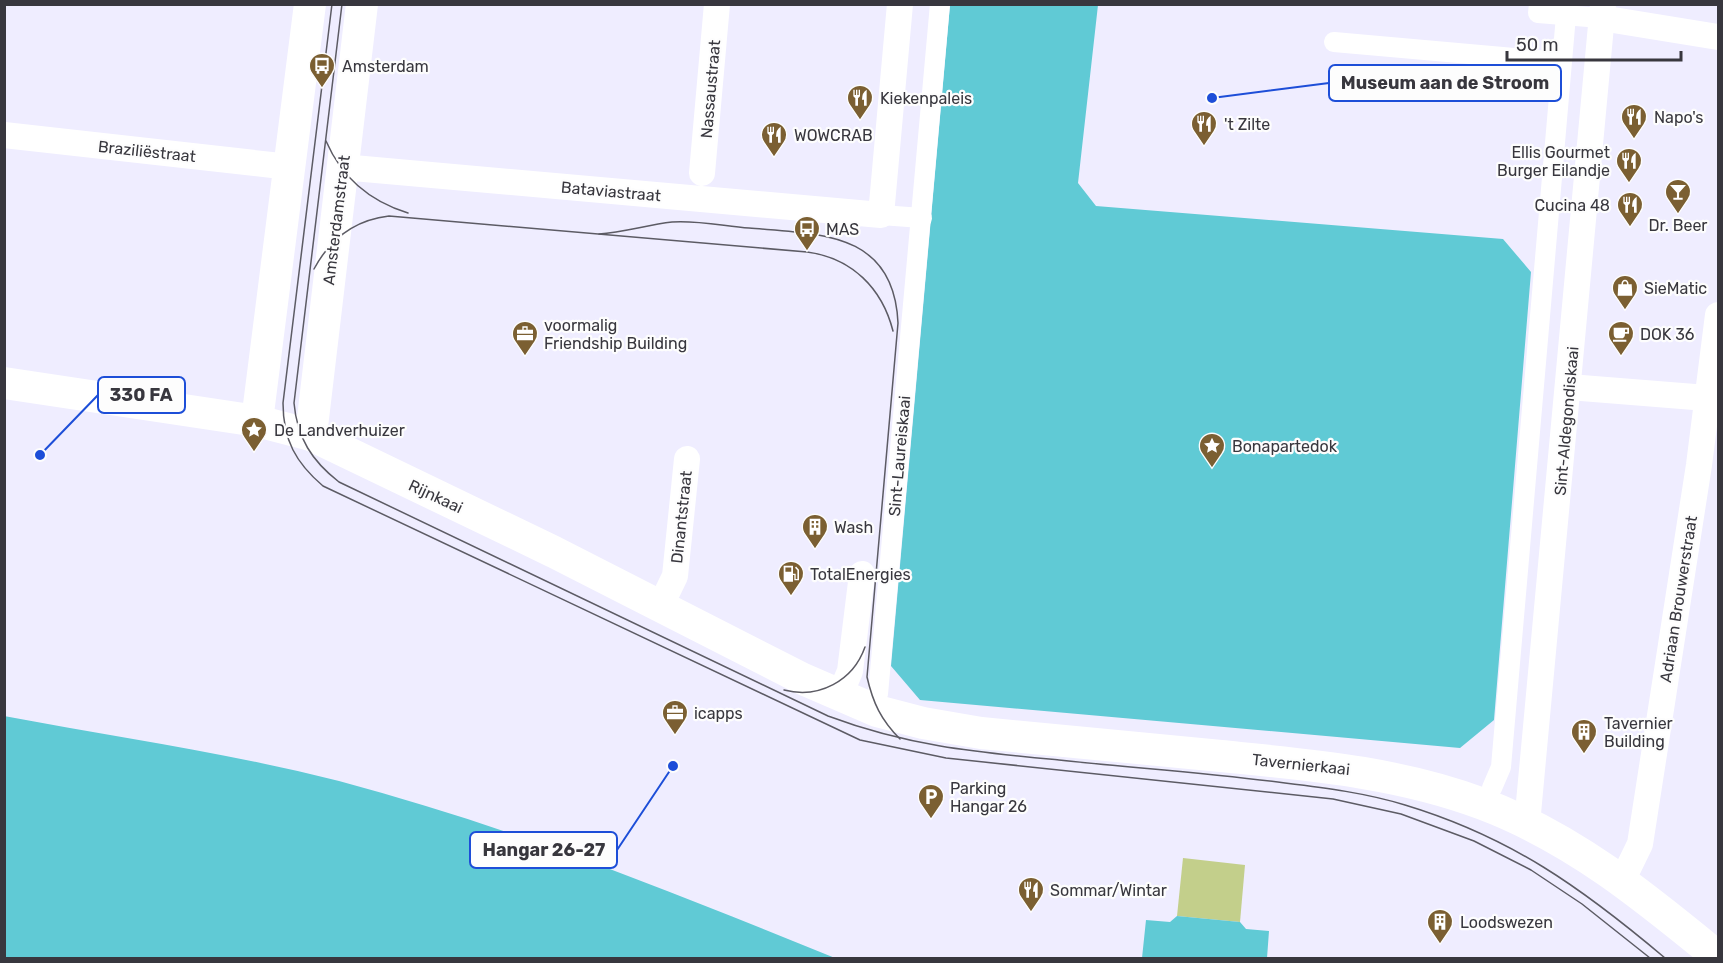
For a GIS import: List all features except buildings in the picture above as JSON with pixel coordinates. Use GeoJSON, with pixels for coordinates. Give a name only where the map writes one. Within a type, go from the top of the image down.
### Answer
{"type":"FeatureCollection","features":[{"type":"Feature","properties":{"kind":"street"},"geometry":{"type":"LineString","coordinates":[[257,421],[310,4]]}},
{"type":"Feature","properties":{"kind":"street","name":"Amsterdamstraat"},"geometry":{"type":"LineString","coordinates":[[311,435],[362,4]]}},
{"type":"Feature","properties":{"kind":"street","name":"Nassaustraat"},"geometry":{"type":"LineString","coordinates":[[702,173],[717,4]]}},
{"type":"Feature","properties":{"kind":"street"},"geometry":{"type":"LineString","coordinates":[[900,4],[881,215],[922,218]]}},
{"type":"Feature","properties":{"kind":"street","name":"Sint-Laureiskaai"},"geometry":{"type":"LineString","coordinates":[[878,694],[940,4]]}},
{"type":"Feature","properties":{"kind":"street"},"geometry":{"type":"LineString","coordinates":[[1539,4],[1538,13],[1566,10],[1602,11],[1719,37]]}},
{"type":"Feature","properties":{"kind":"street"},"geometry":{"type":"LineString","coordinates":[[1492,788],[1501,767],[1566,10]]}},
{"type":"Feature","properties":{"kind":"street","name":"Sint-Aldegondiskaai"},"geometry":{"type":"LineString","coordinates":[[1527,824],[1602,11]]}},
{"type":"Feature","properties":{"kind":"street"},"geometry":{"type":"LineString","coordinates":[[1334,42],[1561,62]]}},
{"type":"Feature","properties":{"kind":"street","name":"Braziliëstraat"},"geometry":{"type":"LineString","coordinates":[[4,135],[290,167]]}},
{"type":"Feature","properties":{"kind":"street","name":"Bataviastraat"},"geometry":{"type":"LineString","coordinates":[[342,167],[881,215]]}},
{"type":"Feature","properties":{"kind":"street","name":"Adriaan Brouwerstraat"},"geometry":{"type":"LineString","coordinates":[[1623,879],[1640,844],[1709,467],[1707,398],[1719,315]]}},
{"type":"Feature","properties":{"kind":"street","name":"Rijnkaai"},"geometry":{"type":"LineString","coordinates":[[4,383],[257,421],[311,435],[554,552],[840,695]]}},
{"type":"Feature","properties":{"kind":"street"},"geometry":{"type":"LineString","coordinates":[[1569,387],[1707,398]]}},
{"type":"Feature","properties":{"kind":"street","name":"Dinantstraat"},"geometry":{"type":"LineString","coordinates":[[660,607],[675,576],[687,459]]}},
{"type":"Feature","properties":{"kind":"street"},"geometry":{"type":"LineString","coordinates":[[840,695],[850,671],[854,650],[862,574]]}},
{"type":"Feature","properties":{"kind":"street","name":"Tavernierkaai"},"geometry":{"type":"LineString","coordinates":[[840,695],[877,711],[922,723],[981,733],[1373,773],[1460,796],[1527,824],[1623,879],[1719,957]]}},
{"type":"Feature","properties":{"kind":"green space"},"geometry":{"type":"Polygon","coordinates":[[[1183,858],[1245,865],[1240,922],[1177,916],[1183,858]]]}},
{"type":"Feature","properties":{"kind":"water","name":"Bonapartedok"},"geometry":{"type":"Polygon","coordinates":[[[950,5],[1098,5],[1078,183],[1096,206],[1503,239],[1531,272],[1494,720],[1460,748],[920,700],[891,666],[950,5]]]}},
{"type":"Feature","properties":{"kind":"water"},"geometry":{"type":"Polygon","coordinates":[[[4,716],[256,762],[339,781],[402,799],[528,839],[835,958],[5,958],[4,716]]]}},
{"type":"Feature","properties":{"kind":"water"},"geometry":{"type":"Polygon","coordinates":[[[1177,916],[1240,922],[1246,929],[1269,931],[1267,958],[1142,958],[1146,920],[1170,922],[1177,916]]]}},
{"type":"Feature","properties":{"kind":"tram line"},"geometry":{"type":"LineString","coordinates":[[332,4],[283,403],[285,428],[293,450],[305,469],[323,486],[860,740],[946,758],[1333,799],[1401,814],[1474,841],[1531,870],[1582,904],[1650,958]]}},
{"type":"Feature","properties":{"kind":"tram line"},"geometry":{"type":"LineString","coordinates":[[342,4],[294,403],[302,438],[321,466],[339,482],[828,716],[857,726],[914,741],[970,750],[1229,776],[1331,789],[1390,801],[1443,818],[1512,849],[1544,867],[1604,909],[1665,958]]}},
{"type":"Feature","properties":{"kind":"tram line"},"geometry":{"type":"LineString","coordinates":[[326,141],[340,166],[358,186],[381,202],[408,213]]}},
{"type":"Feature","properties":{"kind":"tram line"},"geometry":{"type":"LineString","coordinates":[[314,269],[320,258],[345,233],[365,222],[389,216],[807,252],[838,261],[863,278],[881,301],[893,331]]}},
{"type":"Feature","properties":{"kind":"tram line"},"geometry":{"type":"LineString","coordinates":[[599,234],[681,222],[801,232],[826,236],[848,243],[868,254],[883,270],[893,293],[898,323],[867,677],[879,711],[900,739]]}},
{"type":"Feature","properties":{"kind":"tram line"},"geometry":{"type":"LineString","coordinates":[[784,690],[810,692],[833,685],[852,669],[860,659],[865,647]]}},
{"type":"Feature","properties":{"kind":"place","name":"Amsterdam"},"geometry":{"type":"Point","coordinates":[322,89]}},
{"type":"Feature","properties":{"kind":"place","name":"Museum aan de Stroom"},"geometry":{"type":"Point","coordinates":[1212,98]}},
{"type":"Feature","properties":{"kind":"place","name":"Kiekenpaleis"},"geometry":{"type":"Point","coordinates":[860,121]}},
{"type":"Feature","properties":{"kind":"place","name":"Napo's"},"geometry":{"type":"Point","coordinates":[1634,140]}},
{"type":"Feature","properties":{"kind":"place","name":"'t Zilte"},"geometry":{"type":"Point","coordinates":[1204,147]}},
{"type":"Feature","properties":{"kind":"place","name":"WOWCRAB"},"geometry":{"type":"Point","coordinates":[774,158]}},
{"type":"Feature","properties":{"kind":"place","name":"Ellis Gourmet Burger Eilandje"},"geometry":{"type":"Point","coordinates":[1629,184]}},
{"type":"Feature","properties":{"kind":"place","name":"Dr. Beer"},"geometry":{"type":"Point","coordinates":[1678,215]}},
{"type":"Feature","properties":{"kind":"place","name":"Cucina 48"},"geometry":{"type":"Point","coordinates":[1630,228]}},
{"type":"Feature","properties":{"kind":"place","name":"MAS"},"geometry":{"type":"Point","coordinates":[807,252]}},
{"type":"Feature","properties":{"kind":"place","name":"SieMatic"},"geometry":{"type":"Point","coordinates":[1625,311]}},
{"type":"Feature","properties":{"kind":"place","name":"voormalig Friendship Building"},"geometry":{"type":"Point","coordinates":[525,357]}},
{"type":"Feature","properties":{"kind":"place","name":"DOK 36"},"geometry":{"type":"Point","coordinates":[1621,357]}},
{"type":"Feature","properties":{"kind":"place","name":"De Landverhuizer"},"geometry":{"type":"Point","coordinates":[254,453]}},
{"type":"Feature","properties":{"kind":"place","name":"330 FA"},"geometry":{"type":"Point","coordinates":[40,455]}},
{"type":"Feature","properties":{"kind":"place","name":"Bonapartedok"},"geometry":{"type":"Point","coordinates":[1212,469]}},
{"type":"Feature","properties":{"kind":"place","name":"Wash"},"geometry":{"type":"Point","coordinates":[815,550]}},
{"type":"Feature","properties":{"kind":"place","name":"TotalEnergies"},"geometry":{"type":"Point","coordinates":[791,597]}},
{"type":"Feature","properties":{"kind":"place","name":"icapps"},"geometry":{"type":"Point","coordinates":[675,736]}},
{"type":"Feature","properties":{"kind":"place","name":"Tavernier Building"},"geometry":{"type":"Point","coordinates":[1584,755]}},
{"type":"Feature","properties":{"kind":"place","name":"Hangar 26-27"},"geometry":{"type":"Point","coordinates":[673,766]}},
{"type":"Feature","properties":{"kind":"place","name":"Parking Hangar 26"},"geometry":{"type":"Point","coordinates":[931,820]}},
{"type":"Feature","properties":{"kind":"place","name":"Sommar/Wintar"},"geometry":{"type":"Point","coordinates":[1031,913]}},
{"type":"Feature","properties":{"kind":"place","name":"Loodswezen"},"geometry":{"type":"Point","coordinates":[1440,945]}}]}
